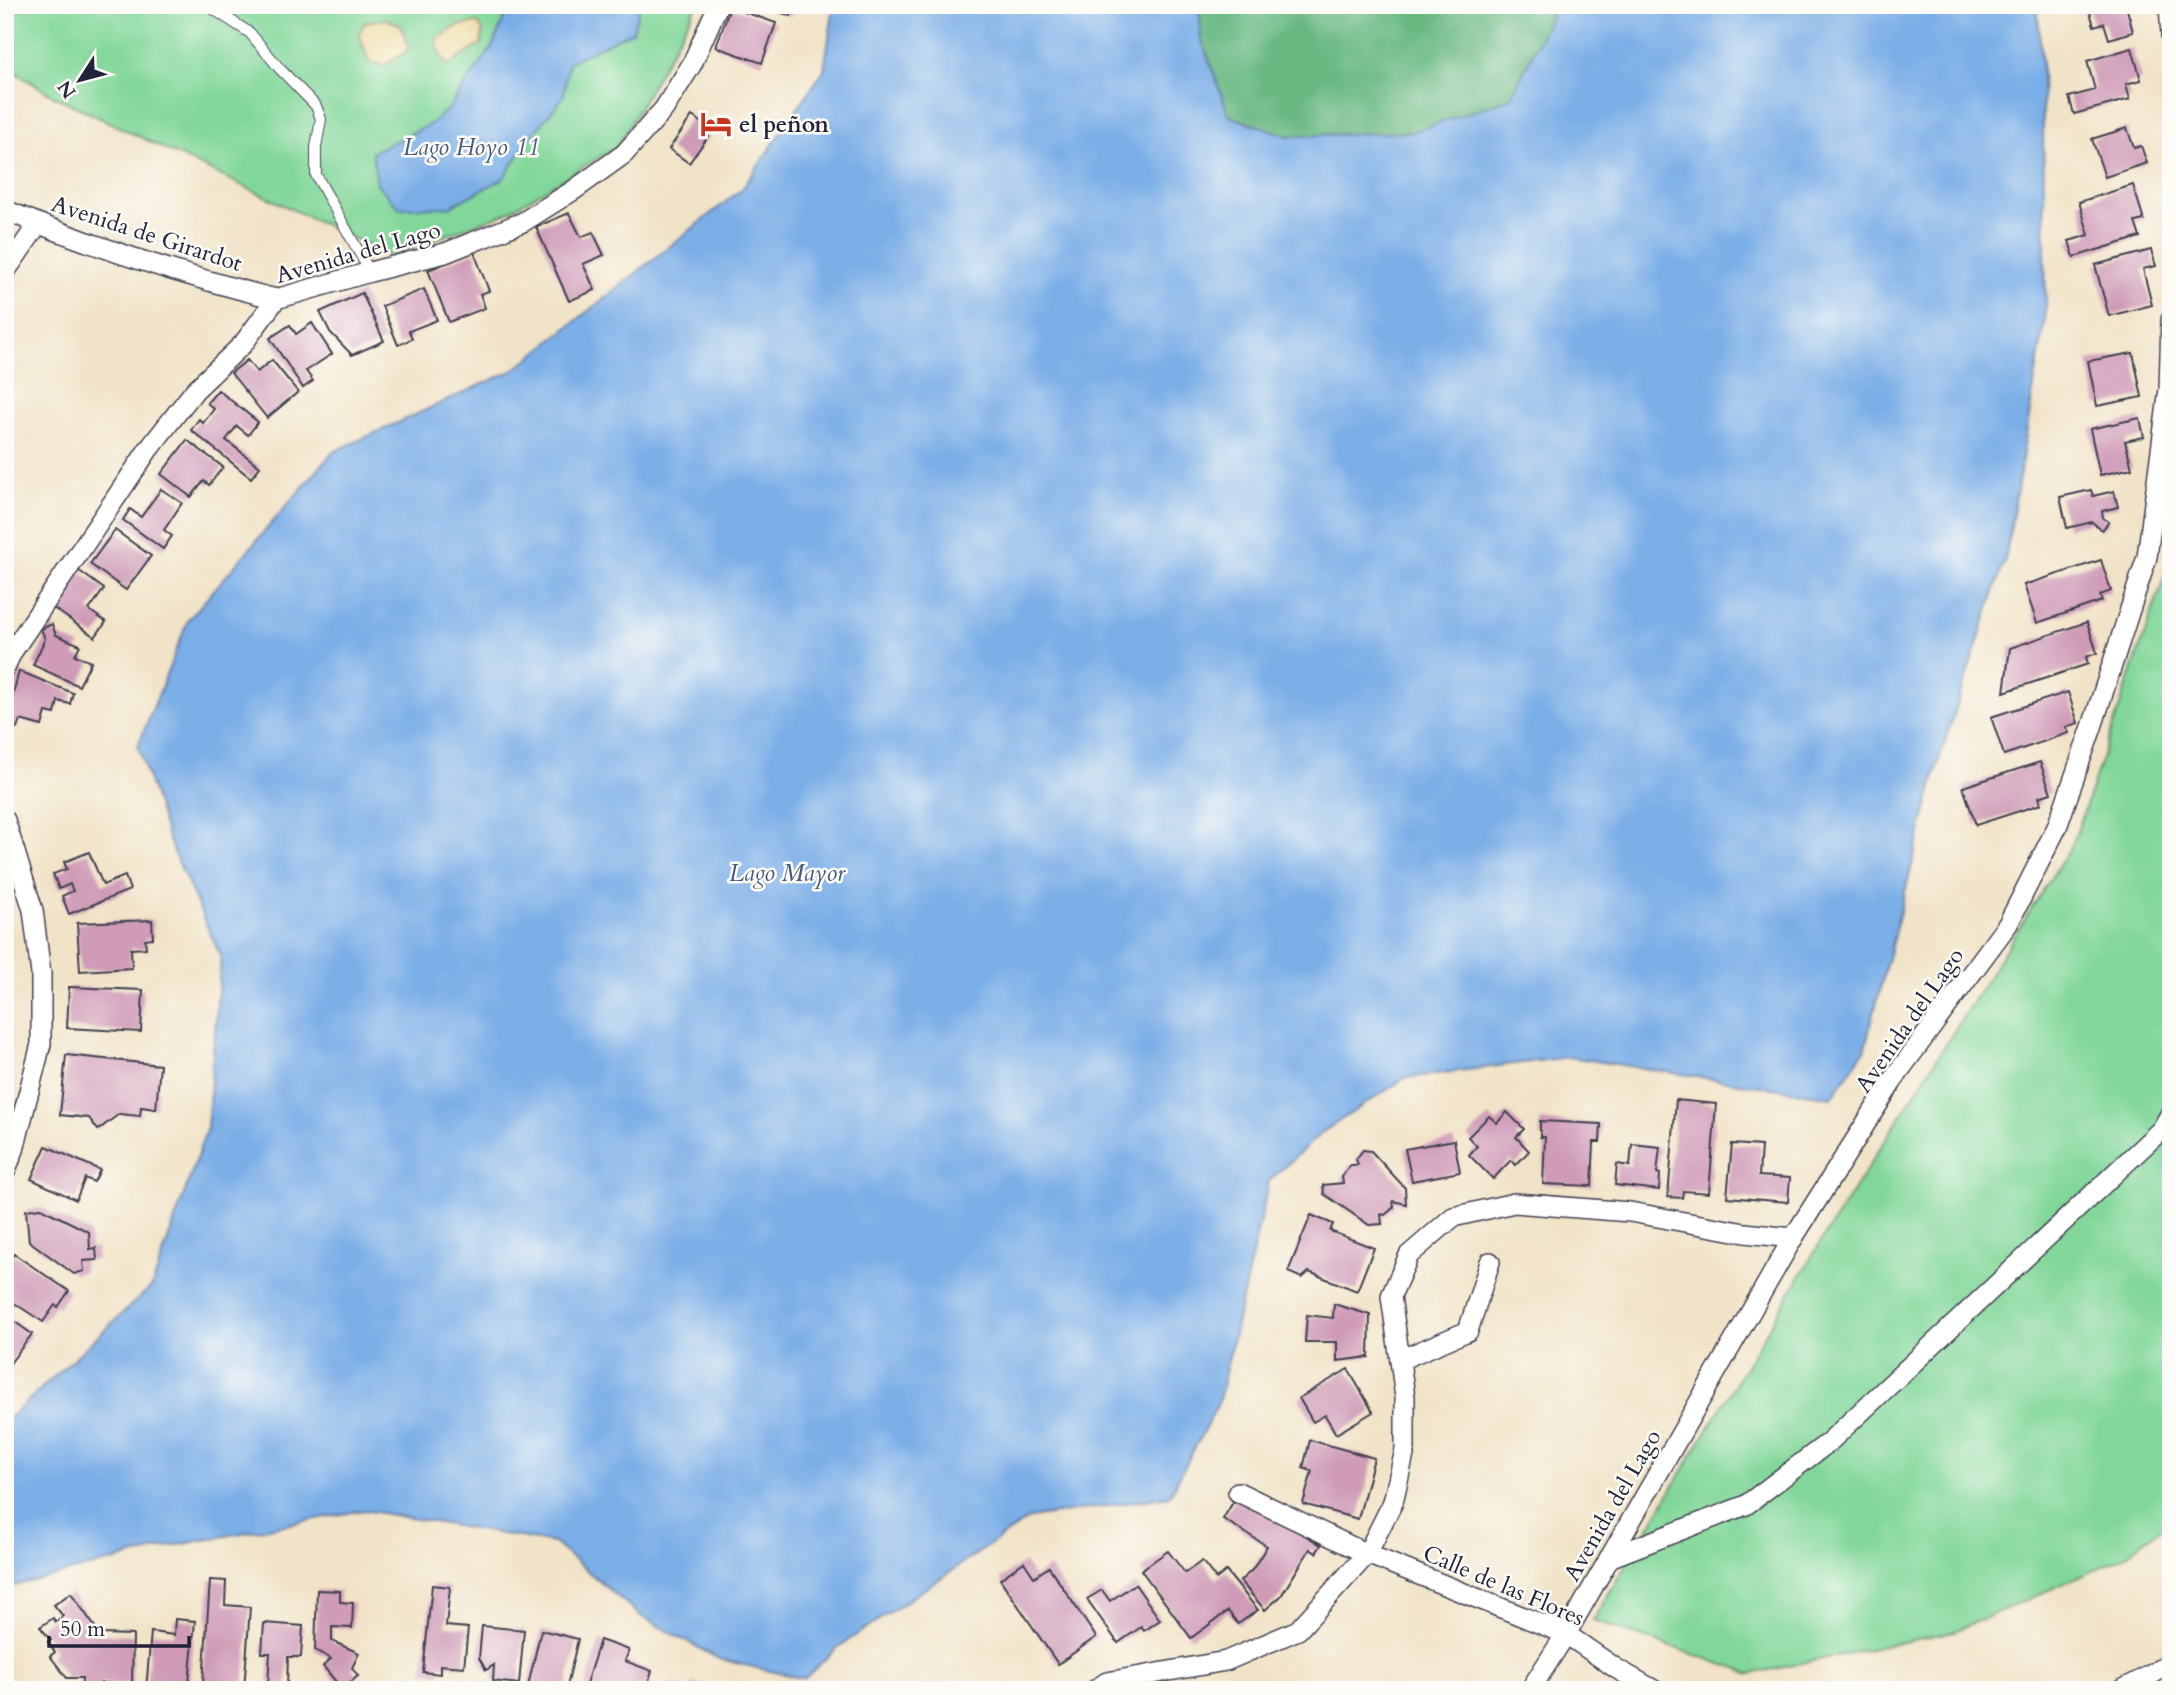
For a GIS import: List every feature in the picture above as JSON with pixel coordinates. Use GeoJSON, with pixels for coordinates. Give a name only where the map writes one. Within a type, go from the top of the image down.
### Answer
{"type":"FeatureCollection","features":[{"type":"Feature","properties":{"kind":"street","name":"Avenida del Lago"},"geometry":{"type":"LineString","coordinates":[[5,667],[12,652],[148,450],[195,390],[243,344],[276,299],[445,253],[523,222],[574,190],[624,154],[664,109],[692,64],[718,5]]}},
{"type":"Feature","properties":{"kind":"street"},"geometry":{"type":"LineString","coordinates":[[2169,5],[2171,35]]}},
{"type":"Feature","properties":{"kind":"street","name":"Avenida de Girardot"},"geometry":{"type":"LineString","coordinates":[[5,210],[200,280],[276,299]]}},
{"type":"Feature","properties":{"kind":"street"},"geometry":{"type":"LineString","coordinates":[[5,272],[38,224]]}},
{"type":"Feature","properties":{"kind":"street","name":"Avenida del Lago"},"geometry":{"type":"LineString","coordinates":[[1530,1690],[1566,1634],[1793,1238],[1899,1071],[2008,924],[2057,827],[2147,557],[2169,389],[2171,320]]}},
{"type":"Feature","properties":{"kind":"street"},"geometry":{"type":"LineString","coordinates":[[5,820],[33,910],[41,974],[41,1044],[15,1150],[5,1172]]}},
{"type":"Feature","properties":{"kind":"street"},"geometry":{"type":"LineString","coordinates":[[1609,1558],[1746,1505],[1829,1442],[2168,1123]]}},
{"type":"Feature","properties":{"kind":"street"},"geometry":{"type":"LineString","coordinates":[[1096,1690],[1107,1682],[1226,1661],[1298,1630],[1367,1554],[1394,1502],[1405,1450],[1405,1397],[1391,1296],[1409,1255],[1454,1217],[1514,1203],[1630,1212],[1745,1233],[1793,1238]]}},
{"type":"Feature","properties":{"kind":"street"},"geometry":{"type":"LineString","coordinates":[[1400,1360],[1468,1331],[1490,1262]]}},
{"type":"Feature","properties":{"kind":"street","name":"Calle de las Flores"},"geometry":{"type":"LineString","coordinates":[[1238,1492],[1367,1554],[1566,1634],[1616,1669],[1654,1690]]}},
{"type":"Feature","properties":{"kind":"street"},"geometry":{"type":"LineString","coordinates":[[2122,1690],[2171,1661]]}},
{"type":"Feature","properties":{"kind":"lane"},"geometry":{"type":"LineString","coordinates":[[207,5],[250,33],[316,106],[321,119],[316,147],[316,175],[370,272]]}},
{"type":"Feature","properties":{"kind":"green space"},"geometry":{"type":"Polygon","coordinates":[[[5,5],[697,5],[618,146],[506,213],[390,256],[54,96],[5,66],[5,5]]]}},
{"type":"Feature","properties":{"kind":"green space"},"geometry":{"type":"Polygon","coordinates":[[[1199,5],[1549,5],[1551,16],[1512,98],[1413,132],[1288,136],[1229,116],[1201,38],[1199,5]]]}},
{"type":"Feature","properties":{"kind":"green space"},"geometry":{"type":"Polygon","coordinates":[[[2171,536],[2171,1520],[2122,1558],[1955,1631],[1751,1674],[1593,1620],[1817,1248],[2073,843],[2166,572],[2171,536]]]}},
{"type":"Feature","properties":{"kind":"sand"},"geometry":{"type":"Polygon","coordinates":[[[387,19],[400,25],[409,47],[403,54],[383,66],[369,61],[359,34],[365,22],[387,19]]]}},
{"type":"Feature","properties":{"kind":"sand"},"geometry":{"type":"Polygon","coordinates":[[[478,23],[483,31],[481,44],[447,66],[436,40],[458,26],[478,23]]]}},
{"type":"Feature","properties":{"kind":"water","name":"Lago Hoyo 11"},"geometry":{"type":"Polygon","coordinates":[[[510,5],[640,5],[633,31],[569,62],[563,97],[531,137],[503,179],[449,207],[399,208],[377,184],[372,152],[431,124],[449,108],[492,47],[510,5]]]}},
{"type":"Feature","properties":{"kind":"water","name":"Lago Mayor"},"geometry":{"type":"Polygon","coordinates":[[[834,5],[1199,5],[1201,38],[1229,116],[1288,136],[1413,132],[1511,98],[1551,16],[1549,5],[2037,5],[2042,65],[2046,313],[2006,556],[1939,760],[1864,1051],[1832,1097],[1569,1057],[1405,1078],[1321,1133],[1269,1181],[1218,1404],[1169,1496],[1030,1518],[837,1648],[804,1679],[719,1659],[642,1617],[554,1543],[364,1510],[172,1546],[5,1588],[5,1422],[152,1286],[207,1128],[221,957],[168,839],[138,746],[188,620],[333,452],[514,370],[742,189],[824,70],[834,5]]]}},
{"type":"Feature","properties":{"kind":"building"},"geometry":{"type":"Polygon","coordinates":[[[758,5],[794,5],[791,16],[758,5]]]}},
{"type":"Feature","properties":{"kind":"building"},"geometry":{"type":"Polygon","coordinates":[[[2088,5],[2126,5],[2133,32],[2109,39],[2104,23],[2094,26],[2088,5]]]}},
{"type":"Feature","properties":{"kind":"building"},"geometry":{"type":"Polygon","coordinates":[[[730,7],[776,23],[762,63],[716,47],[730,7]]]}},
{"type":"Feature","properties":{"kind":"building"},"geometry":{"type":"Polygon","coordinates":[[[2132,48],[2141,80],[2126,84],[2130,99],[2074,114],[2069,97],[2095,90],[2087,61],[2132,48]]]}},
{"type":"Feature","properties":{"kind":"building"},"geometry":{"type":"Polygon","coordinates":[[[692,116],[713,130],[689,163],[669,149],[692,116]]]}},
{"type":"Feature","properties":{"kind":"building"},"geometry":{"type":"Polygon","coordinates":[[[2127,128],[2134,148],[2141,146],[2147,163],[2105,177],[2092,139],[2127,128]]]}},
{"type":"Feature","properties":{"kind":"building"},"geometry":{"type":"Polygon","coordinates":[[[2133,185],[2144,220],[2135,222],[2140,237],[2074,257],[2069,241],[2089,235],[2079,202],[2133,185]]]}},
{"type":"Feature","properties":{"kind":"building"},"geometry":{"type":"Polygon","coordinates":[[[569,213],[581,237],[593,232],[604,255],[583,264],[595,290],[569,301],[536,227],[569,213]]]}},
{"type":"Feature","properties":{"kind":"building"},"geometry":{"type":"Polygon","coordinates":[[[2151,250],[2156,266],[2143,269],[2152,305],[2109,316],[2095,265],[2151,250]]]}},
{"type":"Feature","properties":{"kind":"building"},"geometry":{"type":"Polygon","coordinates":[[[474,252],[489,291],[480,294],[485,308],[449,322],[428,270],[474,252]]]}},
{"type":"Feature","properties":{"kind":"building"},"geometry":{"type":"Polygon","coordinates":[[[424,289],[437,320],[409,331],[412,339],[398,345],[382,306],[424,289]]]}},
{"type":"Feature","properties":{"kind":"building"},"geometry":{"type":"Polygon","coordinates":[[[362,293],[384,341],[352,355],[330,332],[320,312],[362,293]]]}},
{"type":"Feature","properties":{"kind":"building"},"geometry":{"type":"Polygon","coordinates":[[[312,323],[332,354],[306,371],[313,381],[303,388],[270,338],[290,325],[296,334],[312,323]]]}},
{"type":"Feature","properties":{"kind":"building"},"geometry":{"type":"Polygon","coordinates":[[[2133,353],[2142,397],[2097,406],[2088,361],[2133,353]]]}},
{"type":"Feature","properties":{"kind":"building"},"geometry":{"type":"Polygon","coordinates":[[[247,360],[257,372],[272,360],[298,392],[267,418],[231,373],[247,360]]]}},
{"type":"Feature","properties":{"kind":"building"},"geometry":{"type":"Polygon","coordinates":[[[218,390],[258,422],[248,435],[237,426],[226,440],[260,467],[251,478],[191,430],[199,419],[203,423],[214,409],[207,403],[218,390]]]}},
{"type":"Feature","properties":{"kind":"building"},"geometry":{"type":"Polygon","coordinates":[[[2140,418],[2144,437],[2125,441],[2132,468],[2100,475],[2090,429],[2140,418]]]}},
{"type":"Feature","properties":{"kind":"building"},"geometry":{"type":"Polygon","coordinates":[[[187,440],[223,467],[209,485],[204,481],[191,497],[161,474],[187,440]]]}},
{"type":"Feature","properties":{"kind":"building"},"geometry":{"type":"Polygon","coordinates":[[[161,489],[182,503],[164,530],[172,536],[163,549],[123,520],[130,509],[141,517],[161,489]]]}},
{"type":"Feature","properties":{"kind":"building"},"geometry":{"type":"Polygon","coordinates":[[[2091,490],[2093,496],[2114,491],[2118,507],[2102,511],[2103,518],[2109,522],[2102,530],[2092,522],[2067,528],[2060,497],[2091,490]]]}},
{"type":"Feature","properties":{"kind":"building"},"geometry":{"type":"Polygon","coordinates":[[[115,530],[151,556],[126,590],[90,564],[115,530]]]}},
{"type":"Feature","properties":{"kind":"building"},"geometry":{"type":"Polygon","coordinates":[[[2101,560],[2111,591],[2100,595],[2102,601],[2037,623],[2024,585],[2101,560]]]}},
{"type":"Feature","properties":{"kind":"building"},"geometry":{"type":"Polygon","coordinates":[[[78,570],[104,589],[89,610],[106,622],[95,637],[52,607],[78,570]]]}},
{"type":"Feature","properties":{"kind":"building"},"geometry":{"type":"Polygon","coordinates":[[[2087,622],[2097,653],[2086,657],[2088,664],[2004,692],[2010,648],[2087,622]]]}},
{"type":"Feature","properties":{"kind":"building"},"geometry":{"type":"Polygon","coordinates":[[[52,624],[56,635],[80,645],[75,655],[91,662],[79,686],[33,665],[45,639],[41,629],[52,624]]]}},
{"type":"Feature","properties":{"kind":"building"},"geometry":{"type":"Polygon","coordinates":[[[19,671],[73,693],[70,704],[58,701],[55,714],[46,712],[42,726],[20,720],[17,728],[5,725],[19,671]]]}},
{"type":"Feature","properties":{"kind":"building"},"geometry":{"type":"Polygon","coordinates":[[[2068,692],[2078,723],[2066,727],[2069,733],[2004,755],[1991,717],[2068,692]]]}},
{"type":"Feature","properties":{"kind":"building"},"geometry":{"type":"Polygon","coordinates":[[[2040,762],[2051,793],[2039,797],[2041,804],[1976,825],[1963,787],[2040,762]]]}},
{"type":"Feature","properties":{"kind":"building"},"geometry":{"type":"Polygon","coordinates":[[[89,852],[103,885],[125,876],[130,890],[69,914],[62,896],[73,891],[70,884],[59,889],[53,874],[67,869],[64,862],[89,852]]]}},
{"type":"Feature","properties":{"kind":"building"},"geometry":{"type":"Polygon","coordinates":[[[152,920],[153,938],[145,939],[146,948],[131,949],[132,968],[80,971],[77,923],[152,920]]]}},
{"type":"Feature","properties":{"kind":"building"},"geometry":{"type":"Polygon","coordinates":[[[69,987],[143,990],[141,1032],[67,1028],[69,987]]]}},
{"type":"Feature","properties":{"kind":"building"},"geometry":{"type":"Polygon","coordinates":[[[66,1055],[160,1065],[156,1109],[141,1107],[140,1116],[119,1114],[98,1130],[89,1118],[60,1115],[66,1055]]]}},
{"type":"Feature","properties":{"kind":"building"},"geometry":{"type":"Polygon","coordinates":[[[1676,1100],[1716,1104],[1709,1193],[1683,1191],[1682,1198],[1668,1197],[1676,1100]]]}},
{"type":"Feature","properties":{"kind":"building"},"geometry":{"type":"Polygon","coordinates":[[[1507,1112],[1524,1129],[1516,1137],[1529,1151],[1516,1165],[1511,1160],[1493,1179],[1469,1155],[1477,1146],[1468,1137],[1489,1116],[1497,1123],[1507,1112]]]}},
{"type":"Feature","properties":{"kind":"building"},"geometry":{"type":"Polygon","coordinates":[[[1540,1121],[1601,1124],[1600,1142],[1594,1142],[1592,1186],[1543,1184],[1545,1137],[1540,1137],[1540,1121]]]}},
{"type":"Feature","properties":{"kind":"building"},"geometry":{"type":"Polygon","coordinates":[[[1454,1140],[1460,1172],[1412,1181],[1405,1149],[1454,1140]]]}},
{"type":"Feature","properties":{"kind":"building"},"geometry":{"type":"Polygon","coordinates":[[[1632,1144],[1660,1147],[1657,1173],[1660,1174],[1659,1190],[1615,1185],[1617,1164],[1630,1166],[1632,1144]]]}},
{"type":"Feature","properties":{"kind":"building"},"geometry":{"type":"Polygon","coordinates":[[[1732,1144],[1761,1146],[1759,1176],[1790,1178],[1788,1202],[1727,1197],[1732,1144]]]}},
{"type":"Feature","properties":{"kind":"building"},"geometry":{"type":"Polygon","coordinates":[[[46,1146],[100,1170],[94,1182],[85,1178],[76,1200],[31,1179],[46,1146]]]}},
{"type":"Feature","properties":{"kind":"building"},"geometry":{"type":"Polygon","coordinates":[[[1363,1150],[1371,1151],[1405,1188],[1406,1204],[1393,1201],[1394,1207],[1385,1215],[1381,1214],[1382,1224],[1369,1225],[1324,1194],[1323,1185],[1343,1183],[1342,1177],[1350,1165],[1358,1165],[1356,1159],[1363,1150]]]}},
{"type":"Feature","properties":{"kind":"building"},"geometry":{"type":"Polygon","coordinates":[[[41,1208],[89,1232],[90,1249],[96,1248],[97,1260],[83,1261],[84,1271],[74,1274],[29,1241],[26,1210],[41,1208]]]}},
{"type":"Feature","properties":{"kind":"building"},"geometry":{"type":"Polygon","coordinates":[[[1311,1215],[1333,1224],[1330,1231],[1374,1248],[1357,1291],[1309,1272],[1302,1278],[1288,1272],[1311,1215]]]}},
{"type":"Feature","properties":{"kind":"building"},"geometry":{"type":"Polygon","coordinates":[[[14,1254],[69,1291],[43,1322],[5,1297],[5,1267],[14,1254]]]}},
{"type":"Feature","properties":{"kind":"building"},"geometry":{"type":"Polygon","coordinates":[[[1334,1304],[1370,1315],[1369,1357],[1337,1361],[1337,1342],[1305,1342],[1307,1315],[1333,1318],[1334,1304]]]}},
{"type":"Feature","properties":{"kind":"building"},"geometry":{"type":"Polygon","coordinates":[[[5,1315],[32,1334],[8,1366],[5,1364],[5,1315]]]}},
{"type":"Feature","properties":{"kind":"building"},"geometry":{"type":"Polygon","coordinates":[[[1348,1369],[1373,1412],[1336,1434],[1325,1415],[1313,1422],[1299,1398],[1348,1369]]]}},
{"type":"Feature","properties":{"kind":"building"},"geometry":{"type":"Polygon","coordinates":[[[1310,1440],[1374,1458],[1358,1519],[1303,1504],[1312,1471],[1303,1468],[1310,1440]]]}},
{"type":"Feature","properties":{"kind":"building"},"geometry":{"type":"Polygon","coordinates":[[[1238,1494],[1321,1545],[1316,1553],[1310,1549],[1281,1596],[1265,1610],[1240,1581],[1252,1570],[1267,1546],[1223,1519],[1238,1494]]]}},
{"type":"Feature","properties":{"kind":"building"},"geometry":{"type":"Polygon","coordinates":[[[1168,1551],[1185,1573],[1202,1561],[1216,1579],[1226,1571],[1258,1610],[1238,1624],[1228,1611],[1191,1638],[1141,1570],[1168,1551]]]}},
{"type":"Feature","properties":{"kind":"building"},"geometry":{"type":"Polygon","coordinates":[[[1024,1562],[1034,1577],[1049,1567],[1096,1637],[1058,1664],[1000,1579],[1024,1562]]]}},
{"type":"Feature","properties":{"kind":"building"},"geometry":{"type":"Polygon","coordinates":[[[210,1580],[226,1581],[225,1605],[250,1607],[244,1690],[215,1690],[216,1684],[203,1683],[210,1580]]]}},
{"type":"Feature","properties":{"kind":"building"},"geometry":{"type":"Polygon","coordinates":[[[1135,1584],[1160,1620],[1144,1631],[1141,1627],[1118,1643],[1087,1599],[1102,1590],[1110,1601],[1135,1584]]]}},
{"type":"Feature","properties":{"kind":"building"},"geometry":{"type":"Polygon","coordinates":[[[432,1585],[450,1587],[446,1626],[468,1628],[464,1667],[440,1665],[440,1674],[423,1672],[432,1585]]]}},
{"type":"Feature","properties":{"kind":"building"},"geometry":{"type":"Polygon","coordinates":[[[317,1590],[340,1591],[340,1602],[353,1603],[352,1628],[332,1627],[332,1641],[359,1653],[352,1668],[358,1676],[342,1689],[323,1666],[331,1659],[315,1650],[317,1590]]]}},
{"type":"Feature","properties":{"kind":"building"},"geometry":{"type":"Polygon","coordinates":[[[71,1593],[100,1634],[133,1635],[132,1684],[101,1683],[101,1690],[81,1689],[82,1678],[67,1678],[50,1656],[55,1652],[48,1642],[51,1640],[40,1627],[53,1618],[56,1622],[63,1616],[54,1605],[71,1593]]]}},
{"type":"Feature","properties":{"kind":"building"},"geometry":{"type":"Polygon","coordinates":[[[175,1619],[195,1621],[189,1683],[177,1682],[176,1689],[146,1690],[151,1632],[174,1635],[175,1619]]]}},
{"type":"Feature","properties":{"kind":"building"},"geometry":{"type":"Polygon","coordinates":[[[264,1623],[303,1626],[301,1657],[288,1657],[287,1686],[268,1685],[270,1653],[262,1653],[264,1623]]]}},
{"type":"Feature","properties":{"kind":"building"},"geometry":{"type":"Polygon","coordinates":[[[482,1626],[524,1630],[519,1684],[493,1681],[494,1665],[486,1670],[479,1658],[482,1626]]]}},
{"type":"Feature","properties":{"kind":"building"},"geometry":{"type":"Polygon","coordinates":[[[541,1630],[578,1639],[566,1690],[527,1690],[541,1630]]]}},
{"type":"Feature","properties":{"kind":"building"},"geometry":{"type":"Polygon","coordinates":[[[600,1640],[629,1650],[625,1661],[652,1671],[646,1690],[584,1690],[600,1640]]]}},
{"type":"Feature","properties":{"kind":"building"},"geometry":{"type":"Polygon","coordinates":[[[693,1683],[712,1689],[712,1690],[691,1690],[693,1683]]]}},
{"type":"Feature","properties":{"kind":"building"},"geometry":{"type":"Polygon","coordinates":[[[670,1684],[685,1689],[685,1690],[669,1690],[670,1684]]]}},
{"type":"Feature","properties":{"kind":"place","name":"el peñon"},"geometry":{"type":"Point","coordinates":[716,124]}}]}
